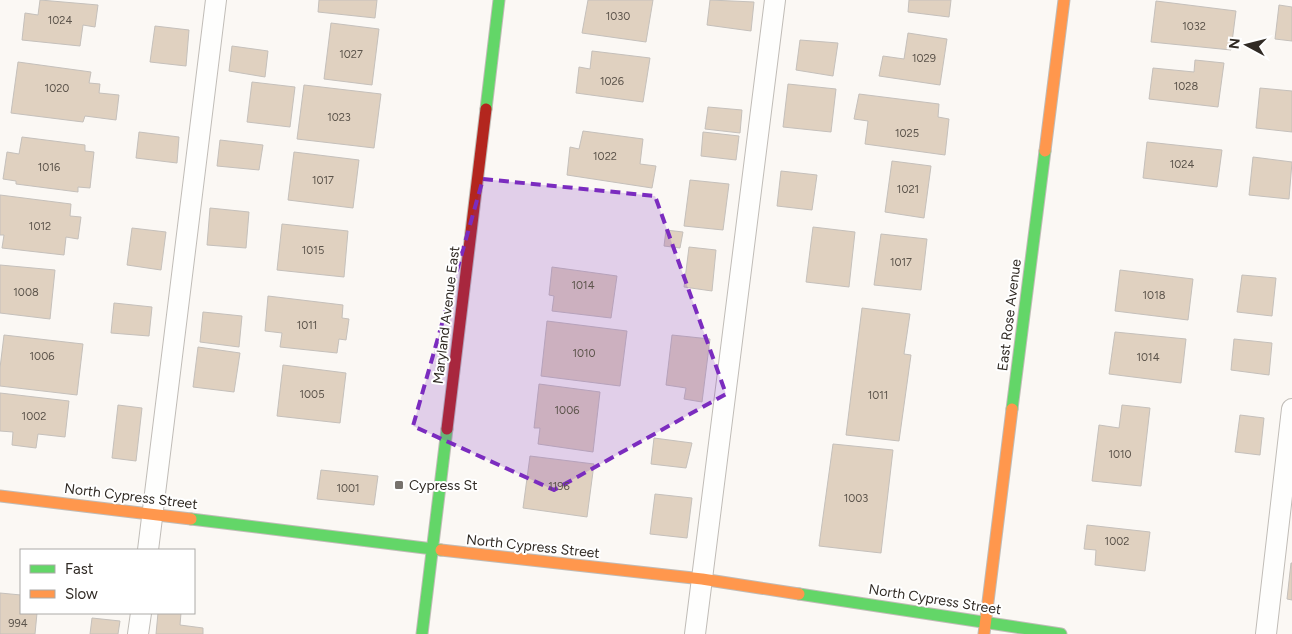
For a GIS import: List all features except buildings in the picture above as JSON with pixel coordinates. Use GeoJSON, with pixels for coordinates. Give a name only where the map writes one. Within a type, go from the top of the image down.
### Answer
{"type":"FeatureCollection","features":[{"type":"Feature","properties":{"kind":"street","name":"Maryland Avenue East"},"geometry":{"type":"LineString","coordinates":[[422,634],[499,0]]}},
{"type":"Feature","properties":{"kind":"street","name":"East Rose Avenue"},"geometry":{"type":"LineString","coordinates":[[984,628],[1064,0]]}},
{"type":"Feature","properties":{"kind":"street","name":"North Cypress Street"},"geometry":{"type":"LineString","coordinates":[[0,496],[432,549],[702,579],[984,628],[1062,634]]}},
{"type":"Feature","properties":{"kind":"lane"},"geometry":{"type":"LineString","coordinates":[[148,549],[216,0]]}},
{"type":"Feature","properties":{"kind":"lane"},"geometry":{"type":"LineString","coordinates":[[696,634],[775,0]]}},
{"type":"Feature","properties":{"kind":"lane"},"geometry":{"type":"LineString","coordinates":[[1266,634],[1292,408]]}},
{"type":"Feature","properties":{"kind":"lane"},"geometry":{"type":"LineString","coordinates":[[138,634],[141,614]]}},
{"type":"Feature","properties":{"kind":"highlighted area"},"geometry":{"type":"Polygon","coordinates":[[[483,179],[655,196],[726,394],[554,490],[413,426],[483,179]]]}},
{"type":"Feature","properties":{"kind":"traffic: fast"},"geometry":{"type":"LineString","coordinates":[[486,109],[499,0]]}},
{"type":"Feature","properties":{"kind":"traffic: fast"},"geometry":{"type":"LineString","coordinates":[[1012,409],[1045,151]]}},
{"type":"Feature","properties":{"kind":"traffic: fast"},"geometry":{"type":"LineString","coordinates":[[422,634],[447,429]]}},
{"type":"Feature","properties":{"kind":"traffic: fast"},"geometry":{"type":"LineString","coordinates":[[191,519],[441,550]]}},
{"type":"Feature","properties":{"kind":"traffic: fast"},"geometry":{"type":"LineString","coordinates":[[799,594],[1061,634]]}},
{"type":"Feature","properties":{"kind":"traffic: slow"},"geometry":{"type":"LineString","coordinates":[[1045,151],[1064,0]]}},
{"type":"Feature","properties":{"kind":"traffic: slow"},"geometry":{"type":"LineString","coordinates":[[984,634],[1012,409]]}},
{"type":"Feature","properties":{"kind":"traffic: slow"},"geometry":{"type":"LineString","coordinates":[[0,496],[191,519]]}},
{"type":"Feature","properties":{"kind":"traffic: slow"},"geometry":{"type":"LineString","coordinates":[[441,550],[702,579],[799,594]]}},
{"type":"Feature","properties":{"kind":"traffic: jam"},"geometry":{"type":"LineString","coordinates":[[447,429],[486,109]]}},
{"type":"Feature","properties":{"kind":"place","name":"Cypress St"},"geometry":{"type":"Point","coordinates":[399,485]}}]}
